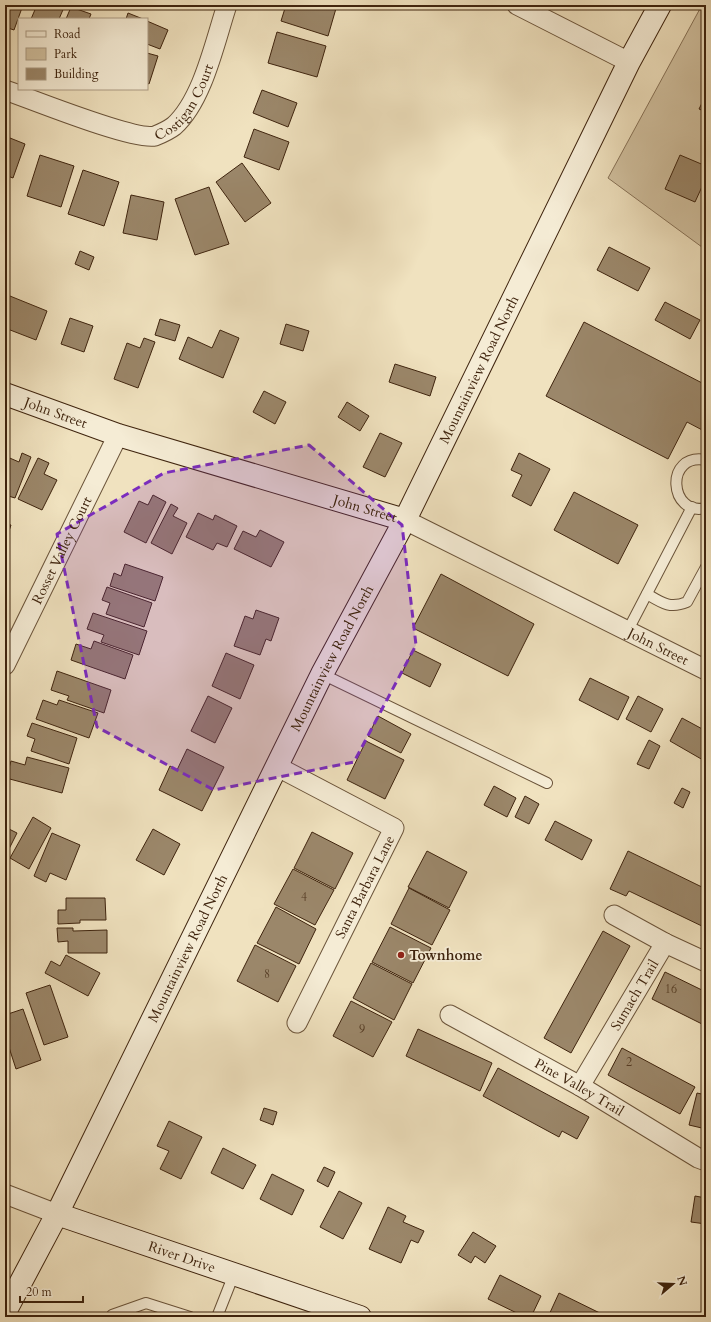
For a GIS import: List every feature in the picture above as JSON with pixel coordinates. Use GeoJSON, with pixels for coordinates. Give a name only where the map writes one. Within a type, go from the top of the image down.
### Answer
{"type":"FeatureCollection","features":[{"type":"Feature","properties":{"kind":"main road","name":"Mountainview Road North"},"geometry":{"type":"LineString","coordinates":[[5,1312],[57,1214],[322,674],[405,520],[629,62],[660,5]]}},
{"type":"Feature","properties":{"kind":"main road","name":"John Street"},"geometry":{"type":"LineString","coordinates":[[5,394],[118,435],[405,520]]}},
{"type":"Feature","properties":{"kind":"main road","name":"River Drive"},"geometry":{"type":"LineString","coordinates":[[57,1214],[360,1317]]}},
{"type":"Feature","properties":{"kind":"street","name":"Costigan Court"},"geometry":{"type":"LineString","coordinates":[[5,90],[123,132],[154,136],[173,126],[189,106],[201,82],[227,5]]}},
{"type":"Feature","properties":{"kind":"street"},"geometry":{"type":"LineString","coordinates":[[517,5],[629,62]]}},
{"type":"Feature","properties":{"kind":"street","name":"Rosset Valley Court"},"geometry":{"type":"LineString","coordinates":[[5,665],[118,435]]}},
{"type":"Feature","properties":{"kind":"street","name":"John Street"},"geometry":{"type":"LineString","coordinates":[[405,520],[706,670]]}},
{"type":"Feature","properties":{"kind":"street","name":"Santa Barbara Lane"},"geometry":{"type":"LineString","coordinates":[[276,766],[394,828],[297,1023]]}},
{"type":"Feature","properties":{"kind":"street"},"geometry":{"type":"LineString","coordinates":[[614,916],[665,943]]}},
{"type":"Feature","properties":{"kind":"street","name":"Sumach Trail"},"geometry":{"type":"LineString","coordinates":[[580,1086],[665,943],[706,962]]}},
{"type":"Feature","properties":{"kind":"street","name":"Pine Valley Trail"},"geometry":{"type":"LineString","coordinates":[[450,1015],[580,1086],[698,1158],[706,1161]]}},
{"type":"Feature","properties":{"kind":"street","name":"River Drive"},"geometry":{"type":"LineString","coordinates":[[5,1194],[57,1214]]}},
{"type":"Feature","properties":{"kind":"lane"},"geometry":{"type":"LineString","coordinates":[[706,460],[693,460],[686,463],[677,476],[676,491],[680,498],[692,507],[706,508]]}},
{"type":"Feature","properties":{"kind":"lane"},"geometry":{"type":"LineString","coordinates":[[628,630],[692,507]]}},
{"type":"Feature","properties":{"kind":"lane"},"geometry":{"type":"LineString","coordinates":[[647,594],[664,604],[677,606],[687,602],[706,567]]}},
{"type":"Feature","properties":{"kind":"lane"},"geometry":{"type":"LineString","coordinates":[[322,674],[547,783]]}},
{"type":"Feature","properties":{"kind":"lane"},"geometry":{"type":"LineString","coordinates":[[218,1317],[234,1274]]}},
{"type":"Feature","properties":{"kind":"lane"},"geometry":{"type":"LineString","coordinates":[[111,1317],[112,1315],[146,1303],[190,1317]]}},
{"type":"Feature","properties":{"kind":"highlighted area"},"geometry":{"type":"Polygon","coordinates":[[[309,445],[402,525],[416,645],[354,762],[214,790],[97,727],[57,534],[164,473],[309,445]]]}},
{"type":"Feature","properties":{"kind":"green space"},"geometry":{"type":"Polygon","coordinates":[[[702,5],[706,5],[706,250],[608,178],[702,5]]]}},
{"type":"Feature","properties":{"kind":"building"},"geometry":{"type":"Polygon","coordinates":[[[5,5],[23,5],[14,30],[5,27],[5,5]]]}},
{"type":"Feature","properties":{"kind":"building"},"geometry":{"type":"Polygon","coordinates":[[[37,5],[65,5],[59,18],[31,18],[37,5]]]}},
{"type":"Feature","properties":{"kind":"building"},"geometry":{"type":"Polygon","coordinates":[[[286,5],[337,5],[328,36],[281,21],[286,5]]]}},
{"type":"Feature","properties":{"kind":"building"},"geometry":{"type":"Polygon","coordinates":[[[71,7],[91,14],[89,18],[66,18],[71,7]]]}},
{"type":"Feature","properties":{"kind":"building"},"geometry":{"type":"Polygon","coordinates":[[[128,13],[140,18],[126,18],[128,13]]]}},
{"type":"Feature","properties":{"kind":"building"},"geometry":{"type":"Polygon","coordinates":[[[148,21],[168,30],[160,49],[148,44],[148,21]]]}},
{"type":"Feature","properties":{"kind":"building"},"geometry":{"type":"Polygon","coordinates":[[[277,32],[326,46],[317,77],[268,63],[277,32]]]}},
{"type":"Feature","properties":{"kind":"building"},"geometry":{"type":"Polygon","coordinates":[[[148,53],[158,56],[148,84],[148,53]]]}},
{"type":"Feature","properties":{"kind":"building"},"geometry":{"type":"Polygon","coordinates":[[[262,90],[297,103],[288,127],[253,113],[262,90]]]}},
{"type":"Feature","properties":{"kind":"building"},"geometry":{"type":"Polygon","coordinates":[[[706,95],[706,112],[699,109],[706,95]]]}},
{"type":"Feature","properties":{"kind":"building"},"geometry":{"type":"Polygon","coordinates":[[[254,129],[289,142],[279,170],[244,157],[254,129]]]}},
{"type":"Feature","properties":{"kind":"building"},"geometry":{"type":"Polygon","coordinates":[[[5,136],[25,144],[13,178],[5,175],[5,136]]]}},
{"type":"Feature","properties":{"kind":"building"},"geometry":{"type":"Polygon","coordinates":[[[40,155],[74,166],[61,207],[27,196],[40,155]]]}},
{"type":"Feature","properties":{"kind":"building"},"geometry":{"type":"Polygon","coordinates":[[[680,155],[706,166],[706,178],[695,202],[665,189],[680,155]]]}},
{"type":"Feature","properties":{"kind":"building"},"geometry":{"type":"Polygon","coordinates":[[[242,163],[271,203],[245,222],[216,182],[242,163]]]}},
{"type":"Feature","properties":{"kind":"building"},"geometry":{"type":"Polygon","coordinates":[[[83,170],[119,182],[104,226],[68,214],[83,170]]]}},
{"type":"Feature","properties":{"kind":"building"},"geometry":{"type":"Polygon","coordinates":[[[209,187],[229,244],[195,255],[175,199],[209,187]]]}},
{"type":"Feature","properties":{"kind":"building"},"geometry":{"type":"Polygon","coordinates":[[[131,195],[164,202],[157,240],[123,233],[131,195]]]}},
{"type":"Feature","properties":{"kind":"building"},"geometry":{"type":"Polygon","coordinates":[[[609,247],[650,268],[638,291],[597,270],[609,247]]]}},
{"type":"Feature","properties":{"kind":"building"},"geometry":{"type":"Polygon","coordinates":[[[80,251],[94,257],[89,270],[75,264],[80,251]]]}},
{"type":"Feature","properties":{"kind":"building"},"geometry":{"type":"Polygon","coordinates":[[[5,294],[47,311],[36,340],[5,328],[5,294]]]}},
{"type":"Feature","properties":{"kind":"building"},"geometry":{"type":"Polygon","coordinates":[[[665,302],[700,320],[690,339],[655,320],[665,302]]]}},
{"type":"Feature","properties":{"kind":"building"},"geometry":{"type":"Polygon","coordinates":[[[70,318],[93,326],[84,352],[61,344],[70,318]]]}},
{"type":"Feature","properties":{"kind":"building"},"geometry":{"type":"Polygon","coordinates":[[[160,319],[180,325],[175,341],[155,335],[160,319]]]}},
{"type":"Feature","properties":{"kind":"building"},"geometry":{"type":"Polygon","coordinates":[[[584,322],[706,385],[706,432],[687,422],[668,459],[546,396],[584,322]]]}},
{"type":"Feature","properties":{"kind":"building"},"geometry":{"type":"Polygon","coordinates":[[[286,324],[309,331],[303,351],[280,344],[286,324]]]}},
{"type":"Feature","properties":{"kind":"building"},"geometry":{"type":"Polygon","coordinates":[[[220,330],[239,338],[223,378],[179,359],[188,337],[212,348],[220,330]]]}},
{"type":"Feature","properties":{"kind":"building"},"geometry":{"type":"Polygon","coordinates":[[[144,338],[155,342],[138,388],[114,379],[127,343],[140,348],[144,338]]]}},
{"type":"Feature","properties":{"kind":"building"},"geometry":{"type":"Polygon","coordinates":[[[395,364],[436,377],[430,396],[389,382],[395,364]]]}},
{"type":"Feature","properties":{"kind":"building"},"geometry":{"type":"Polygon","coordinates":[[[264,391],[286,402],[275,424],[253,412],[264,391]]]}},
{"type":"Feature","properties":{"kind":"building"},"geometry":{"type":"Polygon","coordinates":[[[347,402],[369,416],[360,431],[338,417],[347,402]]]}},
{"type":"Feature","properties":{"kind":"building"},"geometry":{"type":"Polygon","coordinates":[[[380,433],[402,443],[385,477],[363,467],[380,433]]]}},
{"type":"Feature","properties":{"kind":"building"},"geometry":{"type":"Polygon","coordinates":[[[22,453],[31,457],[15,498],[5,495],[5,456],[19,462],[22,453]]]}},
{"type":"Feature","properties":{"kind":"building"},"geometry":{"type":"Polygon","coordinates":[[[519,453],[550,469],[531,506],[512,496],[522,475],[511,470],[519,453]]]}},
{"type":"Feature","properties":{"kind":"building"},"geometry":{"type":"Polygon","coordinates":[[[38,458],[49,463],[44,474],[57,480],[42,510],[18,499],[38,458]]]}},
{"type":"Feature","properties":{"kind":"building"},"geometry":{"type":"Polygon","coordinates":[[[574,492],[638,525],[618,564],[554,530],[574,492]]]}},
{"type":"Feature","properties":{"kind":"building"},"geometry":{"type":"Polygon","coordinates":[[[153,495],[166,502],[146,543],[124,532],[139,501],[148,505],[153,495]]]}},
{"type":"Feature","properties":{"kind":"building"},"geometry":{"type":"Polygon","coordinates":[[[171,504],[178,508],[173,516],[187,523],[172,554],[151,543],[171,504]]]}},
{"type":"Feature","properties":{"kind":"building"},"geometry":{"type":"Polygon","coordinates":[[[198,513],[213,520],[215,515],[237,526],[227,547],[217,543],[213,550],[186,537],[198,513]]]}},
{"type":"Feature","properties":{"kind":"building"},"geometry":{"type":"Polygon","coordinates":[[[5,524],[11,525],[5,543],[5,524]]]}},
{"type":"Feature","properties":{"kind":"building"},"geometry":{"type":"Polygon","coordinates":[[[260,530],[284,542],[271,567],[234,549],[243,531],[256,537],[260,530]]]}},
{"type":"Feature","properties":{"kind":"building"},"geometry":{"type":"Polygon","coordinates":[[[125,564],[163,577],[155,601],[110,586],[114,573],[121,576],[125,564]]]}},
{"type":"Feature","properties":{"kind":"building"},"geometry":{"type":"Polygon","coordinates":[[[441,574],[534,624],[508,676],[413,628],[441,574]]]}},
{"type":"Feature","properties":{"kind":"building"},"geometry":{"type":"Polygon","coordinates":[[[107,587],[152,603],[144,627],[106,614],[110,603],[102,600],[107,587]]]}},
{"type":"Feature","properties":{"kind":"building"},"geometry":{"type":"Polygon","coordinates":[[[256,610],[279,618],[271,641],[266,639],[260,655],[234,646],[245,616],[253,619],[256,610]]]}},
{"type":"Feature","properties":{"kind":"building"},"geometry":{"type":"Polygon","coordinates":[[[93,613],[147,631],[139,655],[101,642],[104,635],[87,629],[93,613]]]}},
{"type":"Feature","properties":{"kind":"building"},"geometry":{"type":"Polygon","coordinates":[[[94,641],[133,655],[125,679],[71,660],[76,644],[91,649],[94,641]]]}},
{"type":"Feature","properties":{"kind":"building"},"geometry":{"type":"Polygon","coordinates":[[[413,650],[441,664],[430,687],[402,673],[413,650]]]}},
{"type":"Feature","properties":{"kind":"building"},"geometry":{"type":"Polygon","coordinates":[[[226,653],[254,665],[240,699],[212,686],[226,653]]]}},
{"type":"Feature","properties":{"kind":"building"},"geometry":{"type":"Polygon","coordinates":[[[57,671],[111,690],[104,713],[67,700],[69,696],[51,690],[57,671]]]}},
{"type":"Feature","properties":{"kind":"building"},"geometry":{"type":"Polygon","coordinates":[[[590,678],[629,697],[618,720],[579,700],[590,678]]]}},
{"type":"Feature","properties":{"kind":"building"},"geometry":{"type":"Polygon","coordinates":[[[208,696],[232,708],[215,743],[191,731],[208,696]]]}},
{"type":"Feature","properties":{"kind":"building"},"geometry":{"type":"Polygon","coordinates":[[[638,696],[663,709],[651,732],[626,719],[638,696]]]}},
{"type":"Feature","properties":{"kind":"building"},"geometry":{"type":"Polygon","coordinates":[[[43,700],[57,705],[59,700],[98,713],[89,738],[36,719],[43,700]]]}},
{"type":"Feature","properties":{"kind":"building"},"geometry":{"type":"Polygon","coordinates":[[[378,716],[411,734],[401,753],[368,736],[378,716]]]}},
{"type":"Feature","properties":{"kind":"building"},"geometry":{"type":"Polygon","coordinates":[[[682,718],[706,731],[706,754],[703,760],[670,741],[682,718]]]}},
{"type":"Feature","properties":{"kind":"building"},"geometry":{"type":"Polygon","coordinates":[[[32,723],[77,738],[69,764],[31,751],[35,739],[27,736],[32,723]]]}},
{"type":"Feature","properties":{"kind":"building"},"geometry":{"type":"Polygon","coordinates":[[[649,740],[660,746],[649,769],[637,764],[649,740]]]}},
{"type":"Feature","properties":{"kind":"building"},"geometry":{"type":"Polygon","coordinates":[[[366,741],[404,760],[385,799],[347,780],[366,741]]]}},
{"type":"Feature","properties":{"kind":"building"},"geometry":{"type":"Polygon","coordinates":[[[187,749],[224,767],[202,811],[159,790],[170,766],[177,770],[187,749]]]}},
{"type":"Feature","properties":{"kind":"building"},"geometry":{"type":"Polygon","coordinates":[[[27,757],[69,768],[62,793],[6,778],[11,761],[25,765],[27,757]]]}},
{"type":"Feature","properties":{"kind":"building"},"geometry":{"type":"Polygon","coordinates":[[[494,786],[516,798],[507,817],[484,805],[494,786]]]}},
{"type":"Feature","properties":{"kind":"building"},"geometry":{"type":"Polygon","coordinates":[[[682,788],[690,792],[683,808],[674,803],[682,788]]]}},
{"type":"Feature","properties":{"kind":"building"},"geometry":{"type":"Polygon","coordinates":[[[525,796],[539,804],[529,824],[515,817],[525,796]]]}},
{"type":"Feature","properties":{"kind":"building"},"geometry":{"type":"Polygon","coordinates":[[[33,817],[51,828],[29,869],[10,858],[33,817]]]}},
{"type":"Feature","properties":{"kind":"building"},"geometry":{"type":"Polygon","coordinates":[[[555,821],[592,840],[582,860],[545,840],[555,821]]]}},
{"type":"Feature","properties":{"kind":"building"},"geometry":{"type":"Polygon","coordinates":[[[5,827],[17,833],[6,855],[5,855],[5,827]]]}},
{"type":"Feature","properties":{"kind":"building"},"geometry":{"type":"Polygon","coordinates":[[[153,829],[180,844],[164,875],[136,860],[153,829]]]}},
{"type":"Feature","properties":{"kind":"building"},"geometry":{"type":"Polygon","coordinates":[[[312,832],[353,853],[335,889],[294,868],[312,832]]]}},
{"type":"Feature","properties":{"kind":"building"},"geometry":{"type":"Polygon","coordinates":[[[52,833],[80,845],[66,880],[50,873],[46,882],[34,876],[52,833]]]}},
{"type":"Feature","properties":{"kind":"building","name":"Townhome"},"geometry":{"type":"Polygon","coordinates":[[[427,851],[467,872],[449,908],[408,887],[427,851]]]}},
{"type":"Feature","properties":{"kind":"building"},"geometry":{"type":"Polygon","coordinates":[[[628,851],[706,889],[706,928],[629,891],[626,896],[610,889],[628,851]]]}},
{"type":"Feature","properties":{"kind":"building"},"geometry":{"type":"Polygon","coordinates":[[[293,869],[334,890],[315,925],[274,904],[293,869]]]}},
{"type":"Feature","properties":{"kind":"building","name":"Townhome"},"geometry":{"type":"Polygon","coordinates":[[[409,888],[450,910],[432,945],[391,924],[409,888]]]}},
{"type":"Feature","properties":{"kind":"building"},"geometry":{"type":"Polygon","coordinates":[[[66,898],[105,898],[106,920],[80,920],[80,923],[58,924],[58,910],[66,910],[66,898]]]}},
{"type":"Feature","properties":{"kind":"building"},"geometry":{"type":"Polygon","coordinates":[[[276,907],[316,929],[299,964],[257,943],[276,907]]]}},
{"type":"Feature","properties":{"kind":"building","name":"Townhome"},"geometry":{"type":"Polygon","coordinates":[[[390,927],[431,948],[413,983],[372,962],[390,927]]]}},
{"type":"Feature","properties":{"kind":"building"},"geometry":{"type":"Polygon","coordinates":[[[57,928],[73,928],[73,931],[107,930],[107,953],[68,953],[68,941],[58,942],[57,928]]]}},
{"type":"Feature","properties":{"kind":"building"},"geometry":{"type":"Polygon","coordinates":[[[603,931],[630,946],[571,1053],[544,1038],[603,931]]]}},
{"type":"Feature","properties":{"kind":"building"},"geometry":{"type":"Polygon","coordinates":[[[255,945],[296,966],[278,1002],[237,981],[255,945]]]}},
{"type":"Feature","properties":{"kind":"building"},"geometry":{"type":"Polygon","coordinates":[[[66,955],[100,973],[88,996],[45,973],[51,961],[60,966],[66,955]]]}},
{"type":"Feature","properties":{"kind":"building","name":"Townhome"},"geometry":{"type":"Polygon","coordinates":[[[371,963],[412,984],[394,1020],[353,998],[371,963]]]}},
{"type":"Feature","properties":{"kind":"building"},"geometry":{"type":"Polygon","coordinates":[[[665,972],[706,992],[706,1026],[652,999],[665,972]]]}},
{"type":"Feature","properties":{"kind":"building"},"geometry":{"type":"Polygon","coordinates":[[[50,985],[68,1037],[44,1045],[26,993],[50,985]]]}},
{"type":"Feature","properties":{"kind":"building"},"geometry":{"type":"Polygon","coordinates":[[[351,1001],[392,1022],[373,1057],[333,1036],[351,1001]]]}},
{"type":"Feature","properties":{"kind":"building"},"geometry":{"type":"Polygon","coordinates":[[[23,1009],[41,1060],[16,1069],[5,1035],[5,1015],[23,1009]]]}},
{"type":"Feature","properties":{"kind":"building"},"geometry":{"type":"Polygon","coordinates":[[[418,1029],[492,1063],[480,1091],[406,1056],[418,1029]]]}},
{"type":"Feature","properties":{"kind":"building"},"geometry":{"type":"Polygon","coordinates":[[[622,1048],[695,1087],[680,1114],[608,1075],[622,1048]]]}},
{"type":"Feature","properties":{"kind":"building"},"geometry":{"type":"Polygon","coordinates":[[[498,1068],[589,1117],[577,1139],[562,1131],[559,1137],[483,1096],[498,1068]]]}},
{"type":"Feature","properties":{"kind":"building"},"geometry":{"type":"Polygon","coordinates":[[[697,1093],[706,1095],[706,1129],[689,1125],[697,1093]]]}},
{"type":"Feature","properties":{"kind":"building"},"geometry":{"type":"Polygon","coordinates":[[[264,1108],[277,1112],[273,1125],[260,1120],[264,1108]]]}},
{"type":"Feature","properties":{"kind":"building"},"geometry":{"type":"Polygon","coordinates":[[[169,1121],[202,1137],[181,1179],[160,1169],[169,1151],[157,1146],[169,1121]]]}},
{"type":"Feature","properties":{"kind":"building"},"geometry":{"type":"Polygon","coordinates":[[[223,1148],[256,1165],[243,1189],[211,1173],[223,1148]]]}},
{"type":"Feature","properties":{"kind":"building"},"geometry":{"type":"Polygon","coordinates":[[[324,1167],[335,1172],[328,1187],[317,1181],[324,1167]]]}},
{"type":"Feature","properties":{"kind":"building"},"geometry":{"type":"Polygon","coordinates":[[[272,1174],[304,1190],[292,1215],[260,1199],[272,1174]]]}},
{"type":"Feature","properties":{"kind":"building"},"geometry":{"type":"Polygon","coordinates":[[[339,1191],[362,1203],[343,1239],[320,1227],[339,1191]]]}},
{"type":"Feature","properties":{"kind":"building"},"geometry":{"type":"Polygon","coordinates":[[[695,1196],[706,1198],[706,1224],[691,1222],[695,1196]]]}},
{"type":"Feature","properties":{"kind":"building"},"geometry":{"type":"Polygon","coordinates":[[[388,1207],[406,1216],[403,1222],[424,1231],[418,1243],[411,1240],[401,1263],[369,1249],[388,1207]]]}},
{"type":"Feature","properties":{"kind":"building"},"geometry":{"type":"Polygon","coordinates":[[[473,1232],[496,1246],[485,1263],[475,1256],[471,1263],[458,1255],[473,1232]]]}},
{"type":"Feature","properties":{"kind":"building"},"geometry":{"type":"Polygon","coordinates":[[[500,1275],[541,1296],[531,1317],[525,1317],[488,1299],[500,1275]]]}},
{"type":"Feature","properties":{"kind":"building"},"geometry":{"type":"Polygon","coordinates":[[[559,1293],[608,1317],[548,1317],[559,1293]]]}},
{"type":"Feature","properties":{"kind":"place","name":"Townhome"},"geometry":{"type":"Point","coordinates":[401,955]}}]}
